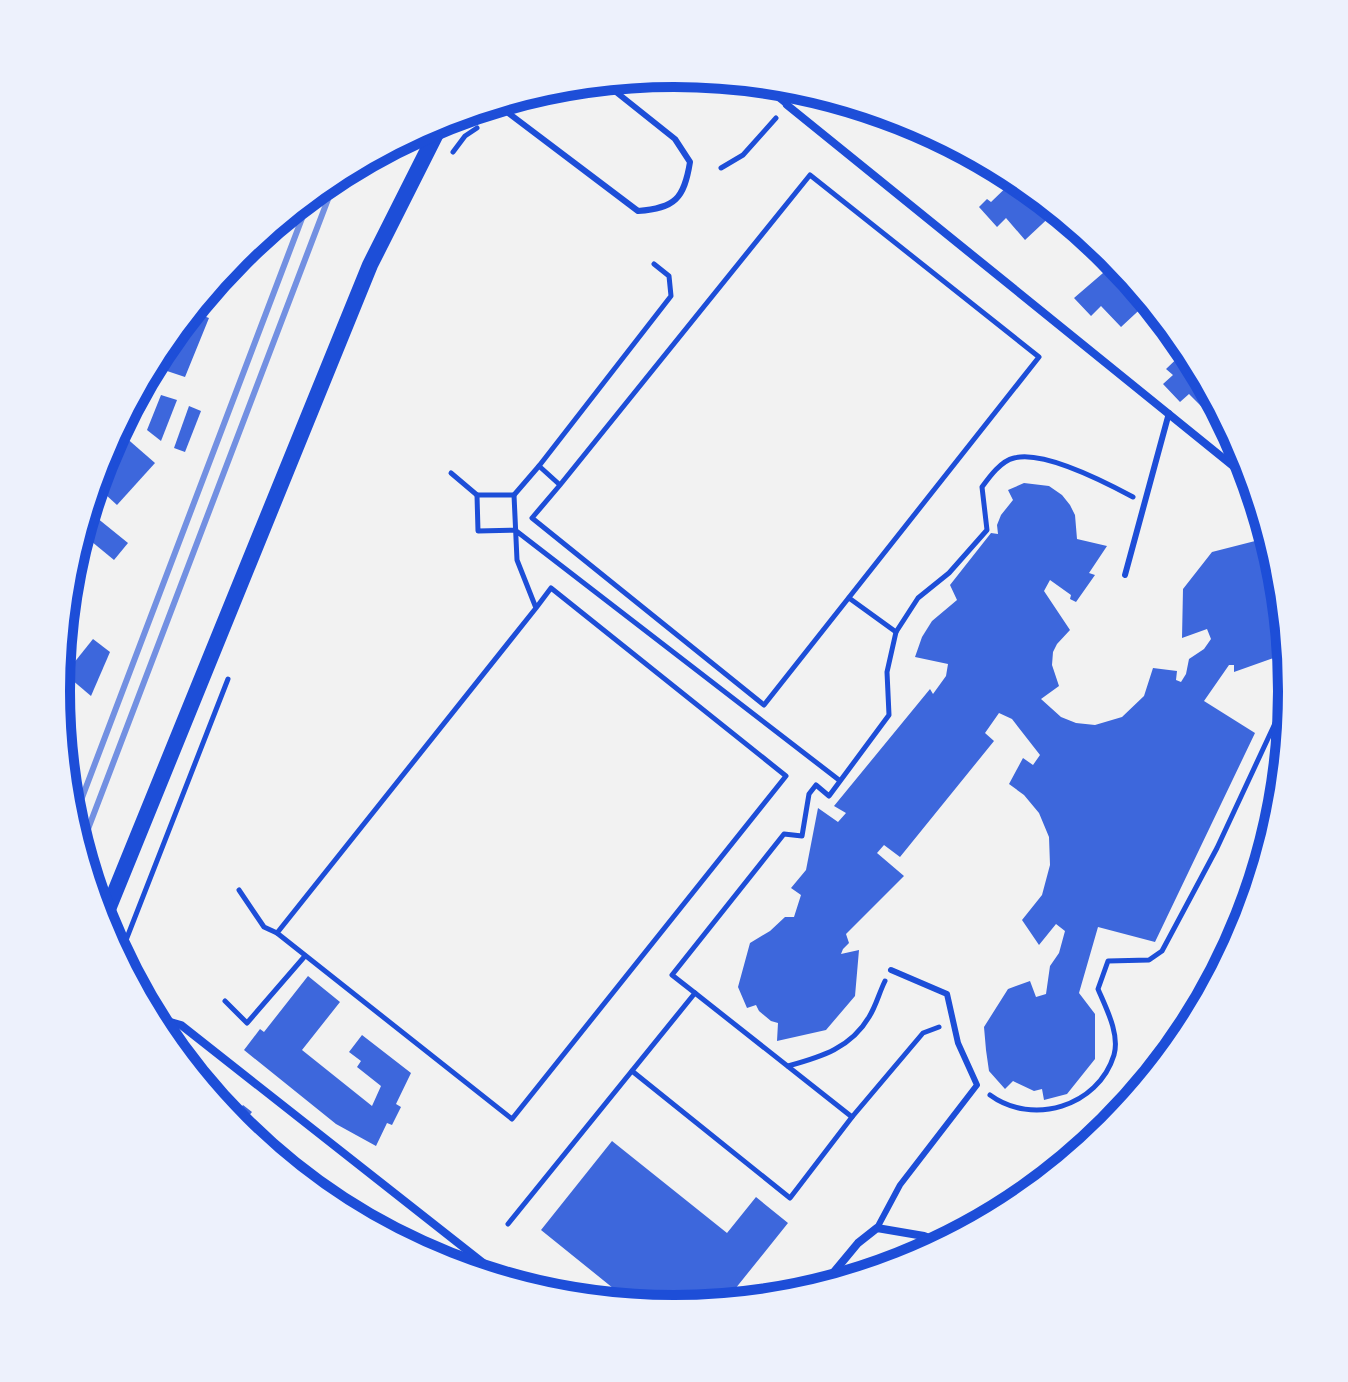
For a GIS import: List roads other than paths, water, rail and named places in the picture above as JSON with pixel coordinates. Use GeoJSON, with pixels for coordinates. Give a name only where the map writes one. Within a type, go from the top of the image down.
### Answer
{"type":"FeatureCollection","features":[{"type":"Feature","properties":{"kind":"main road"},"geometry":{"type":"LineString","coordinates":[[110,905],[370,265],[433,138]]}},
{"type":"Feature","properties":{"kind":"street"},"geometry":{"type":"LineString","coordinates":[[787,105],[1235,467]]}},
{"type":"Feature","properties":{"kind":"street"},"geometry":{"type":"LineString","coordinates":[[169,1022],[181,1025],[485,1265]]}},
{"type":"Feature","properties":{"kind":"street"},"geometry":{"type":"LineString","coordinates":[[833,1273],[858,1243],[877,1228],[930,1238]]}},
{"type":"Feature","properties":{"kind":"lane"},"geometry":{"type":"LineString","coordinates":[[506,111],[638,211],[664,209],[685,188],[690,162],[675,139],[614,90]]}},
{"type":"Feature","properties":{"kind":"lane"},"geometry":{"type":"LineString","coordinates":[[776,96],[787,105]]}},
{"type":"Feature","properties":{"kind":"lane"},"geometry":{"type":"LineString","coordinates":[[1125,575],[1169,413]]}},
{"type":"Feature","properties":{"kind":"lane"},"geometry":{"type":"LineString","coordinates":[[877,1228],[900,1185],[977,1085],[958,1043],[947,994],[891,970]]}},
{"type":"Feature","properties":{"kind":"railway"},"geometry":{"type":"LineString","coordinates":[[87,831],[330,195]]}},
{"type":"Feature","properties":{"kind":"railway"},"geometry":{"type":"LineString","coordinates":[[81,801],[304,214]]}}]}
